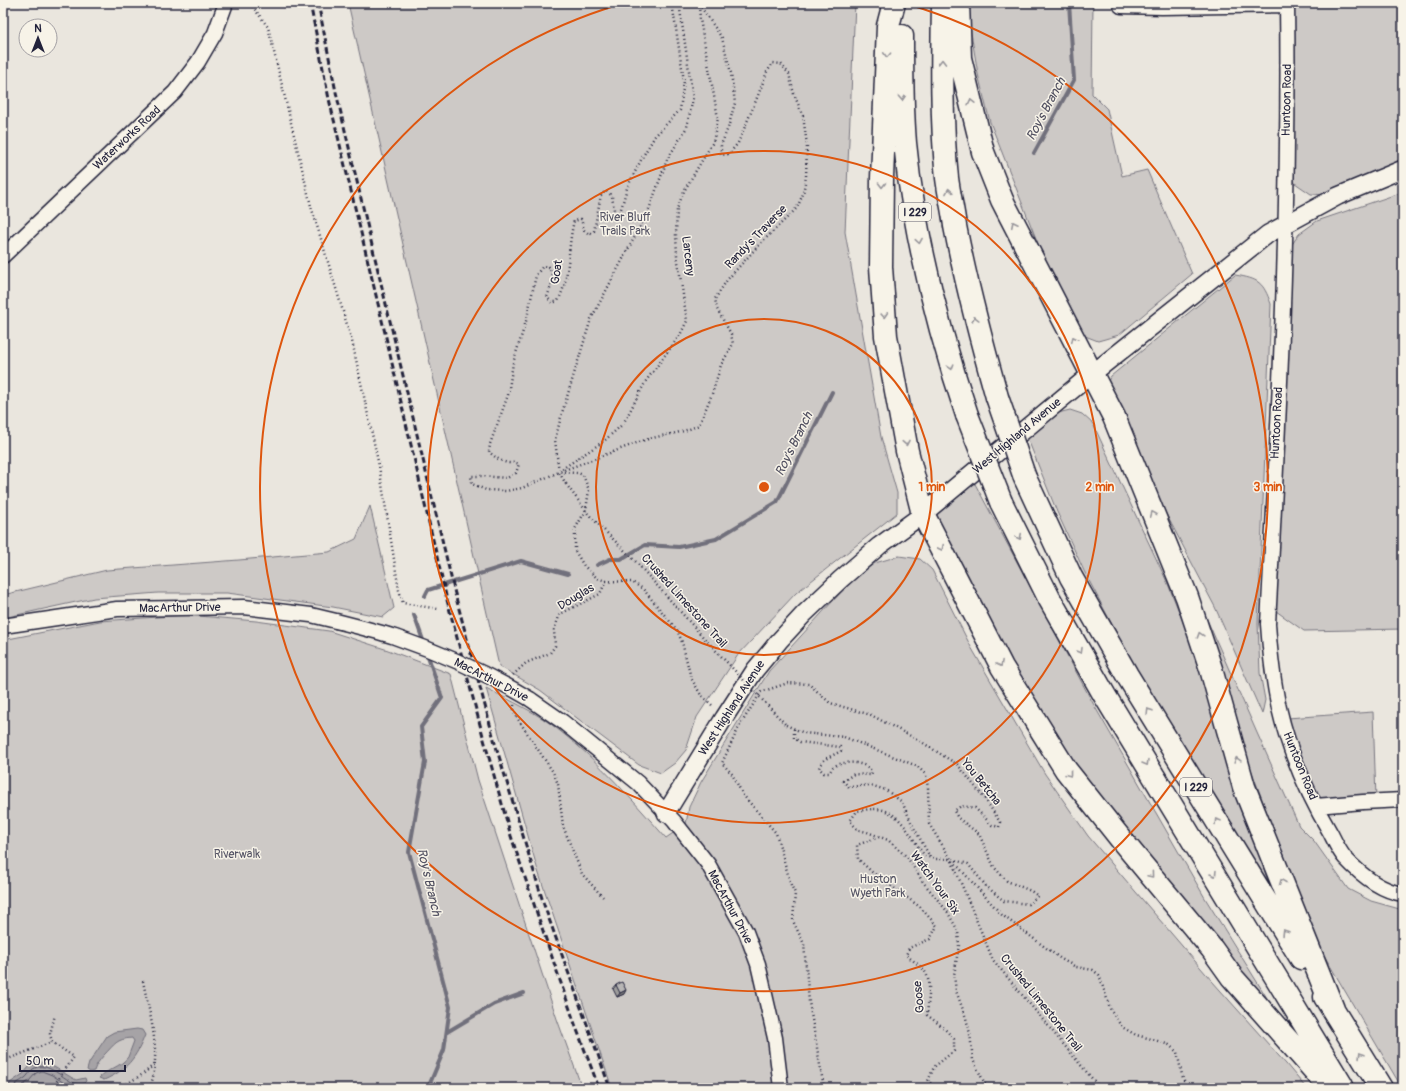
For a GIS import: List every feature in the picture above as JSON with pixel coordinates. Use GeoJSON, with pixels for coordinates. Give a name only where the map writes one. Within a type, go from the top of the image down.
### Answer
{"type":"FeatureCollection","features":[{"type":"Feature","properties":{"kind":"highway"},"geometry":{"type":"LineString","coordinates":[[894,3],[888,26],[882,178],[881,267],[886,336],[907,451],[923,514],[1002,667],[1066,770],[1124,843],[1208,943],[1232,977],[1330,1088]]}},
{"type":"Feature","properties":{"kind":"highway","name":"I 229"},"geometry":{"type":"LineString","coordinates":[[901,3],[902,92],[905,144],[922,255],[938,322],[952,370],[967,415],[1001,502],[1049,598],[1102,689],[1343,1088]]}},
{"type":"Feature","properties":{"kind":"highway","name":"I 229"},"geometry":{"type":"LineString","coordinates":[[943,3],[942,85],[943,129],[947,180],[958,241],[973,309],[997,397],[1025,478],[1071,577],[1127,675],[1381,1088]]}},
{"type":"Feature","properties":{"kind":"highway"},"geometry":{"type":"LineString","coordinates":[[958,3],[960,58],[983,152],[1002,200],[1030,257],[1114,418],[1187,597],[1211,669],[1244,787],[1332,1009]]}},
{"type":"Feature","properties":{"kind":"street","name":"Waterworks Road"},"geometry":{"type":"LineString","coordinates":[[3,256],[176,92],[198,62],[215,33],[226,3]]}},
{"type":"Feature","properties":{"kind":"street"},"geometry":{"type":"LineString","coordinates":[[1121,6],[1162,7],[1287,4]]}},
{"type":"Feature","properties":{"kind":"street","name":"Huntoon Road"},"geometry":{"type":"LineString","coordinates":[[1287,4],[1288,55],[1286,224],[1268,624],[1269,645],[1279,708],[1290,748],[1316,806],[1344,857],[1366,878],[1392,892],[1403,894]]}},
{"type":"Feature","properties":{"kind":"street","name":"West Highland Avenue"},"geometry":{"type":"LineString","coordinates":[[666,813],[755,670],[804,614],[841,579],[880,546],[923,514],[1092,374],[1268,234],[1338,196],[1403,169]]}},
{"type":"Feature","properties":{"kind":"street","name":"MacArthur Drive"},"geometry":{"type":"LineString","coordinates":[[3,626],[117,609],[236,607],[311,615],[394,637],[421,647],[495,680],[530,699],[563,722],[638,783],[666,813],[708,864],[746,932],[758,964],[775,1038],[781,1088]]}},
{"type":"Feature","properties":{"kind":"street"},"geometry":{"type":"LineString","coordinates":[[1316,806],[1403,800]]}},
{"type":"Feature","properties":{"kind":"path"},"geometry":{"type":"LineString","coordinates":[[250,3],[268,26],[311,206],[352,341],[379,466],[398,590],[403,603],[438,609]]}},
{"type":"Feature","properties":{"kind":"path","name":"Goat"},"geometry":{"type":"LineString","coordinates":[[559,472],[522,488],[506,491],[486,490],[472,484],[471,476],[494,476],[507,478],[516,473],[519,464],[499,460],[489,452],[490,444],[508,395],[513,363],[527,318],[536,275],[543,266],[549,267],[554,278],[547,297],[552,303],[558,301],[563,292],[567,277],[571,232],[574,221],[580,219],[584,230],[589,234],[594,232],[601,195],[606,191],[612,196],[614,217],[619,216],[627,188],[643,156],[655,136],[680,110],[684,81],[672,3]]}},
{"type":"Feature","properties":{"kind":"path","name":"Crushed Limestone Trail"},"geometry":{"type":"LineString","coordinates":[[679,3],[693,98],[687,127],[667,160],[648,212],[591,319],[555,440],[559,472],[566,484],[586,510],[786,725],[804,733],[844,737],[917,766],[926,775],[928,788],[929,824],[951,860],[993,960],[1100,1088]]}},
{"type":"Feature","properties":{"kind":"path","name":"Larceny"},"geometry":{"type":"LineString","coordinates":[[559,472],[604,441],[623,424],[646,381],[680,335],[687,321],[676,235],[678,209],[684,191],[712,142],[718,118],[700,19],[699,3]]}},
{"type":"Feature","properties":{"kind":"path","name":"Randy's Traverse"},"geometry":{"type":"LineString","coordinates":[[559,472],[642,441],[654,437],[685,432],[699,425],[712,394],[721,365],[733,344],[731,334],[717,309],[715,299],[727,280],[796,208],[803,194],[806,177],[807,145],[803,116],[794,94],[789,74],[780,64],[773,63],[767,72],[738,143],[729,154],[721,155],[721,145],[728,128],[735,102],[731,73],[722,38],[699,3]]}},
{"type":"Feature","properties":{"kind":"path","name":"Douglas"},"geometry":{"type":"LineString","coordinates":[[512,676],[526,663],[550,653],[555,646],[554,630],[560,614],[600,594],[606,581],[597,578],[584,566],[575,551],[575,529],[586,510],[589,490],[583,475],[578,473],[559,472]]}},
{"type":"Feature","properties":{"kind":"path"},"geometry":{"type":"LineString","coordinates":[[606,581],[632,582],[644,589],[677,630],[682,642],[691,678],[701,695],[724,718],[739,727]]}},
{"type":"Feature","properties":{"kind":"path","name":"You Betcha"},"geometry":{"type":"LineString","coordinates":[[824,1088],[809,1002],[804,944],[793,922],[796,893],[791,885],[776,833],[744,795],[732,774],[722,762],[739,727],[761,692],[788,683],[810,684],[830,703],[871,715],[920,741],[958,765],[985,799],[1000,822],[998,827],[992,825],[975,808],[961,806],[954,811],[958,818],[979,834],[994,867],[1007,881],[1031,891],[1038,896],[1028,904],[1004,901],[986,886],[968,864],[951,860]]}},
{"type":"Feature","properties":{"kind":"path"},"geometry":{"type":"LineString","coordinates":[[513,698],[514,713],[553,772],[558,784],[563,826],[582,874],[603,898]]}},
{"type":"Feature","properties":{"kind":"path","name":"Watch Your Six"},"geometry":{"type":"LineString","coordinates":[[794,729],[794,738],[800,742],[840,747],[841,751],[826,757],[821,763],[819,768],[824,774],[830,772],[833,767],[843,763],[860,763],[870,768],[872,772],[871,775],[854,774],[843,781],[848,787],[870,785],[886,790],[902,802],[930,858]]}},
{"type":"Feature","properties":{"kind":"path","name":"Watch Your Six"},"geometry":{"type":"LineString","coordinates":[[951,860],[936,860],[925,856],[899,818],[888,812],[876,809],[857,811],[850,821],[858,830],[888,840],[907,857],[923,882],[948,910],[958,931],[959,945],[954,975],[956,991],[970,1034],[973,1060],[987,1088]]}},
{"type":"Feature","properties":{"kind":"path","name":"Goose"},"geometry":{"type":"LineString","coordinates":[[879,837],[857,846],[858,859],[872,872],[920,907],[937,926],[930,939],[909,948],[906,955],[923,969],[927,977],[929,984],[927,1015],[943,1027],[954,1038],[954,1051],[934,1067],[928,1081],[936,1088]]}},
{"type":"Feature","properties":{"kind":"path"},"geometry":{"type":"LineString","coordinates":[[951,860],[1002,915],[1062,959],[1076,967],[1093,970],[1098,975],[1111,1010],[1122,1027],[1136,1035],[1168,1045],[1177,1052],[1182,1075],[1187,1088]]}},
{"type":"Feature","properties":{"kind":"path"},"geometry":{"type":"LineString","coordinates":[[143,981],[156,1043],[155,1064],[150,1088]]}},
{"type":"Feature","properties":{"kind":"path"},"geometry":{"type":"LineString","coordinates":[[52,1088],[74,1057],[52,1042],[50,1034],[55,1015]]}},
{"type":"Feature","properties":{"kind":"path"},"geometry":{"type":"LineString","coordinates":[[3,1060],[52,1042]]}},
{"type":"Feature","properties":{"kind":"path"},"geometry":{"type":"LineString","coordinates":[[120,1088],[143,1074],[155,1064]]}},
{"type":"Feature","properties":{"kind":"path"},"geometry":{"type":"LineString","coordinates":[[1007,1088],[1014,1088]]}},
{"type":"Feature","properties":{"kind":"green space","name":"River Bluff Trails Park"},"geometry":{"type":"Polygon","coordinates":[[[348,3],[855,3],[845,232],[881,437],[897,493],[897,513],[796,593],[738,655],[697,717],[686,750],[675,763],[661,773],[639,765],[540,690],[499,666],[348,3]]]}},
{"type":"Feature","properties":{"kind":"green space"},"geometry":{"type":"Polygon","coordinates":[[[966,3],[1093,3],[1092,94],[1107,109],[1122,176],[1147,170],[1192,274],[1119,335],[1098,341],[1080,334],[1067,317],[990,122],[978,74],[966,3]]]}},
{"type":"Feature","properties":{"kind":"green space"},"geometry":{"type":"Polygon","coordinates":[[[1286,3],[1403,3],[1403,161],[1329,195],[1311,194],[1295,183],[1288,170],[1286,3]]]}},
{"type":"Feature","properties":{"kind":"green space"},"geometry":{"type":"Polygon","coordinates":[[[1403,192],[1403,629],[1304,631],[1276,611],[1289,249],[1299,234],[1317,221],[1403,192]]]}},
{"type":"Feature","properties":{"kind":"green space"},"geometry":{"type":"Polygon","coordinates":[[[1235,275],[1250,278],[1259,283],[1265,291],[1271,304],[1258,624],[1260,673],[1265,700],[1262,714],[1215,607],[1131,447],[1104,387],[1111,376],[1235,275]]]}},
{"type":"Feature","properties":{"kind":"green space"},"geometry":{"type":"Polygon","coordinates":[[[1070,410],[1082,414],[1093,424],[1168,584],[1191,642],[1271,891],[1137,672],[1084,571],[1057,512],[1027,437],[1058,413],[1070,410]]]}},
{"type":"Feature","properties":{"kind":"green space"},"geometry":{"type":"Polygon","coordinates":[[[974,482],[1095,707],[1205,898],[1290,1035],[1068,778],[934,511],[974,482]]]}},
{"type":"Feature","properties":{"kind":"green space"},"geometry":{"type":"Polygon","coordinates":[[[370,506],[394,608],[383,617],[333,607],[227,593],[158,593],[94,598],[3,618],[3,595],[107,570],[329,552],[356,539],[370,506]]]}},
{"type":"Feature","properties":{"kind":"green space","name":"Huston Wyeth Park"},"geometry":{"type":"Polygon","coordinates":[[[899,556],[920,559],[932,570],[971,647],[1045,774],[1088,836],[1306,1088],[612,1088],[538,871],[486,688],[543,719],[575,743],[616,782],[666,838],[686,824],[689,807],[701,782],[769,671],[853,579],[875,563],[899,556]]]}},
{"type":"Feature","properties":{"kind":"green space"},"geometry":{"type":"Polygon","coordinates":[[[1181,577],[1205,615],[1299,826],[1314,841],[1348,889],[1371,901],[1403,910],[1403,1088],[1325,957],[1302,909],[1181,577]]]}},
{"type":"Feature","properties":{"kind":"green space","name":"Riverwalk"},"geometry":{"type":"Polygon","coordinates":[[[187,615],[256,621],[329,631],[388,650],[451,674],[478,780],[557,1019],[582,1088],[3,1088],[3,640],[100,621],[187,615]]]}},
{"type":"Feature","properties":{"kind":"green space"},"geometry":{"type":"Polygon","coordinates":[[[1373,712],[1376,799],[1327,801],[1313,794],[1287,718],[1373,712]]]}},
{"type":"Feature","properties":{"kind":"water"},"geometry":{"type":"Polygon","coordinates":[[[137,1029],[142,1030],[145,1035],[134,1057],[119,1072],[104,1080],[99,1078],[106,1072],[122,1063],[128,1057],[134,1041],[132,1038],[116,1043],[100,1060],[94,1071],[90,1072],[87,1070],[89,1063],[107,1036],[114,1032],[137,1029]]]}},
{"type":"Feature","properties":{"kind":"water"},"geometry":{"type":"Polygon","coordinates":[[[42,1062],[76,1080],[85,1078],[86,1081],[79,1088],[9,1088],[10,1083],[23,1074],[30,1066],[42,1062]]]}},
{"type":"Feature","properties":{"kind":"building"},"geometry":{"type":"Polygon","coordinates":[[[622,982],[626,990],[620,993],[616,985],[622,982]]]}},
{"type":"Feature","properties":{"kind":"waterway","name":"Roy's Branch"},"geometry":{"type":"LineString","coordinates":[[1034,153],[1074,80],[1069,3]]}},
{"type":"Feature","properties":{"kind":"waterway","name":"Roy's Branch"},"geometry":{"type":"LineString","coordinates":[[597,565],[610,559],[621,559],[645,545],[679,547],[716,539],[777,502],[832,392]]}},
{"type":"Feature","properties":{"kind":"waterway","name":"Roy's Branch"},"geometry":{"type":"LineString","coordinates":[[425,596],[428,590],[521,561],[568,574]]}},
{"type":"Feature","properties":{"kind":"waterway","name":"Roy's Branch"},"geometry":{"type":"LineString","coordinates":[[414,615],[424,643]]}},
{"type":"Feature","properties":{"kind":"waterway","name":"Roy's Branch"},"geometry":{"type":"LineString","coordinates":[[427,653],[442,698],[421,727],[425,762],[409,852],[450,1007],[444,1050],[428,1088]]}},
{"type":"Feature","properties":{"kind":"waterway"},"geometry":{"type":"LineString","coordinates":[[447,1032],[494,1004],[524,993]]}},
{"type":"Feature","properties":{"kind":"railway"},"geometry":{"type":"LineString","coordinates":[[310,3],[329,99],[447,600],[483,736],[511,836],[576,1027],[599,1088]]}},
{"type":"Feature","properties":{"kind":"railway"},"geometry":{"type":"LineString","coordinates":[[318,3],[336,92],[455,594],[495,743],[544,905],[610,1088]]}}]}
